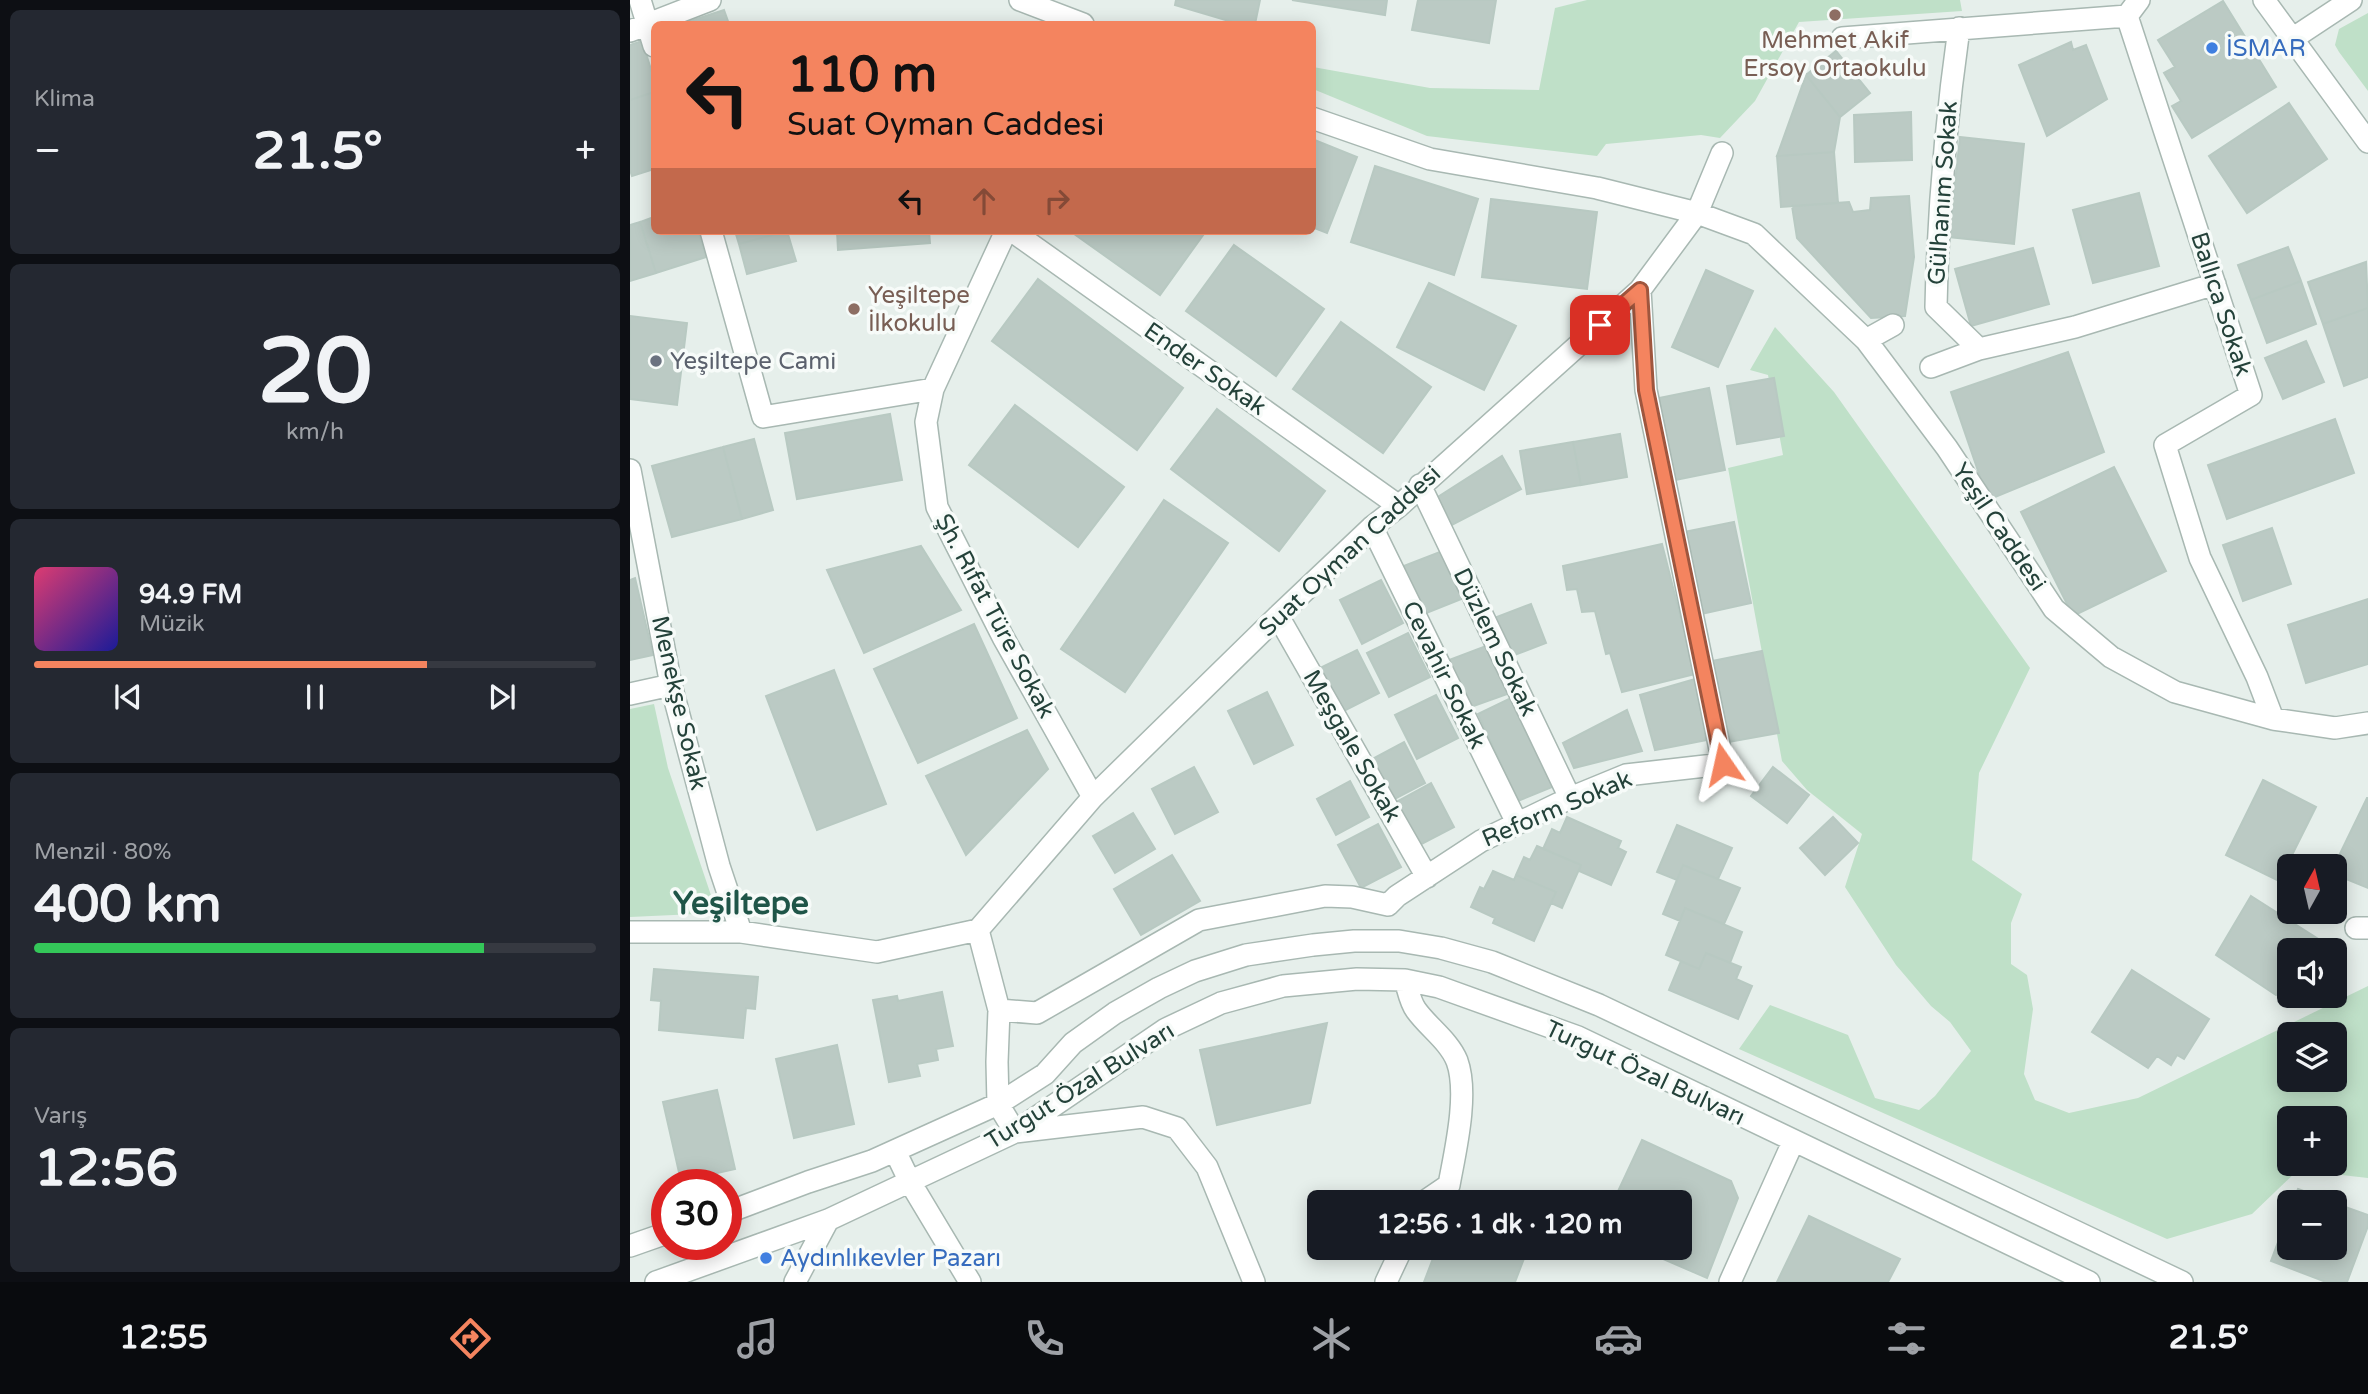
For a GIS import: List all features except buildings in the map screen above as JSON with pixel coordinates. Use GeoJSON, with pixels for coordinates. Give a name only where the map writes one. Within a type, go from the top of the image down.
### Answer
{"type":"FeatureCollection","features":[{"type":"Feature","properties":{"kind":"street"},"geometry":{"type":"LineString","coordinates":[[640,0],[644,34]]}},
{"type":"Feature","properties":{"kind":"street"},"geometry":{"type":"LineString","coordinates":[[669,21],[710,0]]}},
{"type":"Feature","properties":{"kind":"street"},"geometry":{"type":"LineString","coordinates":[[1020,0],[1075,21]]}},
{"type":"Feature","properties":{"kind":"street"},"geometry":{"type":"LineString","coordinates":[[2264,0],[2368,142]]}},
{"type":"Feature","properties":{"kind":"street"},"geometry":{"type":"LineString","coordinates":[[2292,39],[2351,0]]}},
{"type":"Feature","properties":{"kind":"street"},"geometry":{"type":"LineString","coordinates":[[1842,38],[2133,8]]}},
{"type":"Feature","properties":{"kind":"street","name":"Ballıca Sokak"},"geometry":{"type":"LineString","coordinates":[[2133,8],[2251,395],[2165,445],[2200,558],[2257,677],[2273,719]]}},
{"type":"Feature","properties":{"kind":"street","name":"Gülhanım Sokak"},"geometry":{"type":"LineString","coordinates":[[1959,27],[1950,89],[1937,251],[1936,307],[1979,349]]}},
{"type":"Feature","properties":{"kind":"street"},"geometry":{"type":"LineString","coordinates":[[1316,119],[1430,159],[1597,188],[1697,213]]}},
{"type":"Feature","properties":{"kind":"street","name":"Suat Oyman Caddesi"},"geometry":{"type":"LineString","coordinates":[[978,930],[1093,797],[1278,616],[1372,527],[1399,506],[1640,290],[1697,213],[1722,153]]}},
{"type":"Feature","properties":{"kind":"street","name":"Yeşil Caddesi"},"geometry":{"type":"LineString","coordinates":[[1697,213],[1754,234],[1866,340],[1947,448],[2054,609],[2111,657],[2175,692],[2273,719],[2335,728],[2368,723]]}},
{"type":"Feature","properties":{"kind":"street"},"geometry":{"type":"LineString","coordinates":[[712,235],[763,417],[933,389]]}},
{"type":"Feature","properties":{"kind":"street","name":"Şh. Rıfat Türe Sokak"},"geometry":{"type":"LineString","coordinates":[[1004,235],[933,389],[926,422],[937,507],[1003,638],[1093,797]]}},
{"type":"Feature","properties":{"kind":"street","name":"Ender Sokak"},"geometry":{"type":"LineString","coordinates":[[1018,235],[1399,506]]}},
{"type":"Feature","properties":{"kind":"street"},"geometry":{"type":"LineString","coordinates":[[1931,367],[1979,349],[2075,327],[2215,284]]}},
{"type":"Feature","properties":{"kind":"street","name":"Reform Sokak"},"geometry":{"type":"LineString","coordinates":[[1388,905],[1396,896],[1481,841],[1570,798],[1626,775],[1723,764],[1646,390],[1640,290]]}},
{"type":"Feature","properties":{"kind":"street"},"geometry":{"type":"LineString","coordinates":[[1866,340],[1893,325]]}},
{"type":"Feature","properties":{"kind":"street","name":"Menekşe Sokak"},"geometry":{"type":"LineString","coordinates":[[630,470],[671,685],[719,866],[741,932]]}},
{"type":"Feature","properties":{"kind":"street","name":"Düzlem Sokak"},"geometry":{"type":"LineString","coordinates":[[1420,485],[1570,798]]}},
{"type":"Feature","properties":{"kind":"street","name":"Cevahir Sokak"},"geometry":{"type":"LineString","coordinates":[[1372,527],[1517,823]]}},
{"type":"Feature","properties":{"kind":"street","name":"Meşgale Sokak"},"geometry":{"type":"LineString","coordinates":[[1278,616],[1427,877]]}},
{"type":"Feature","properties":{"kind":"street"},"geometry":{"type":"LineString","coordinates":[[630,694],[671,685]]}},
{"type":"Feature","properties":{"kind":"street"},"geometry":{"type":"LineString","coordinates":[[999,1010],[1037,1013],[1199,920],[1325,896],[1352,897],[1388,905],[1399,941]]}},
{"type":"Feature","properties":{"kind":"street"},"geometry":{"type":"LineString","coordinates":[[630,932],[741,932],[877,952],[978,930]]}},
{"type":"Feature","properties":{"kind":"street","name":"Turgut Özal Bulvarı"},"geometry":{"type":"LineString","coordinates":[[978,930],[999,1010],[998,1104]]}},
{"type":"Feature","properties":{"kind":"street","name":"Turgut Özal Bulvarı"},"geometry":{"type":"LineString","coordinates":[[742,1207],[895,1151],[998,1104],[1045,1074],[1073,1043],[1115,1013],[1195,971],[1246,955],[1312,945],[1399,941],[1441,948],[1492,962],[1600,1005],[2182,1282]]}},
{"type":"Feature","properties":{"kind":"street","name":"Turgut Özal Bulvarı"},"geometry":{"type":"LineString","coordinates":[[656,1282],[828,1220],[1015,1132],[1166,1029],[1221,1003],[1283,986],[1357,979],[1405,979],[1440,987],[1578,1037],[2084,1281]]}},
{"type":"Feature","properties":{"kind":"street"},"geometry":{"type":"LineString","coordinates":[[1405,979],[1415,1009],[1438,1034],[1457,1061],[1462,1098],[1457,1145],[1449,1185],[1442,1190]]}},
{"type":"Feature","properties":{"kind":"street"},"geometry":{"type":"LineString","coordinates":[[998,1104],[1015,1132],[1143,1117],[1177,1128],[1207,1167],[1254,1282]]}},
{"type":"Feature","properties":{"kind":"street"},"geometry":{"type":"LineString","coordinates":[[1730,1282],[1793,1142]]}},
{"type":"Feature","properties":{"kind":"street"},"geometry":{"type":"LineString","coordinates":[[895,1151],[910,1182],[970,1282]]}},
{"type":"Feature","properties":{"kind":"street"},"geometry":{"type":"LineString","coordinates":[[795,1282],[828,1220]]}},
{"type":"Feature","properties":{"kind":"street"},"geometry":{"type":"LineString","coordinates":[[630,1246],[651,1239]]}},
{"type":"Feature","properties":{"kind":"street"},"geometry":{"type":"LineString","coordinates":[[1386,1282],[1396,1260]]}},
{"type":"Feature","properties":{"kind":"green space"},"geometry":{"type":"Polygon","coordinates":[[[1587,0],[1960,0],[1962,11],[1799,22],[1755,101],[1720,138],[1701,135],[1606,144],[1597,156],[1427,136],[1316,90],[1316,68],[1430,88],[1539,90],[1555,8],[1587,0]]]}},
{"type":"Feature","properties":{"kind":"green space"},"geometry":{"type":"Polygon","coordinates":[[[2368,13],[2368,91],[2335,45],[2339,29],[2368,13]]]}},
{"type":"Feature","properties":{"kind":"green space"},"geometry":{"type":"Polygon","coordinates":[[[1775,327],[1834,392],[2030,668],[1979,773],[1972,860],[2022,894],[2011,923],[2011,964],[2027,975],[2033,1009],[2024,1074],[2035,1100],[2069,1113],[2138,1098],[2277,1030],[2277,1092],[2347,1092],[2347,1022],[2294,1022],[2323,1008],[2347,1008],[2347,996],[2368,986],[2368,1178],[2347,1176],[2347,1106],[2277,1106],[2277,1176],[2292,1176],[2252,1214],[2167,1239],[1739,1049],[1770,1005],[1848,1035],[1875,1098],[1919,1110],[1935,1096],[1971,1051],[1950,1022],[1931,1006],[1896,965],[1845,887],[1862,834],[1807,790],[1782,761],[1728,468],[1783,455],[1768,375],[1750,370],[1775,327]]]}},
{"type":"Feature","properties":{"kind":"green space"},"geometry":{"type":"Polygon","coordinates":[[[654,704],[668,768],[717,913],[630,917],[630,709],[654,704]]]}},
{"type":"Feature","properties":{"kind":"place","name":"Mehmet Akif Ersoy Ortaokulu"},"geometry":{"type":"Point","coordinates":[1835,15]}},
{"type":"Feature","properties":{"kind":"place","name":"İSMAR"},"geometry":{"type":"Point","coordinates":[2212,48]}},
{"type":"Feature","properties":{"kind":"place","name":"Yeşiltepe İlkokulu"},"geometry":{"type":"Point","coordinates":[854,309]}},
{"type":"Feature","properties":{"kind":"place","name":"Yeşiltepe Cami"},"geometry":{"type":"Point","coordinates":[656,361]}},
{"type":"Feature","properties":{"kind":"place","name":"Aydınlıkevler Pazarı"},"geometry":{"type":"Point","coordinates":[766,1258]}},
{"type":"Feature","properties":{"kind":"district","name":"Yeşiltepe"},"geometry":{"type":"Point","coordinates":[741,904]}},
{"type":"Feature","properties":{"kind":"route"},"geometry":{"type":"LineString","coordinates":[[1600,325],[1640,290],[1646,390],[1723,764]]}}]}
